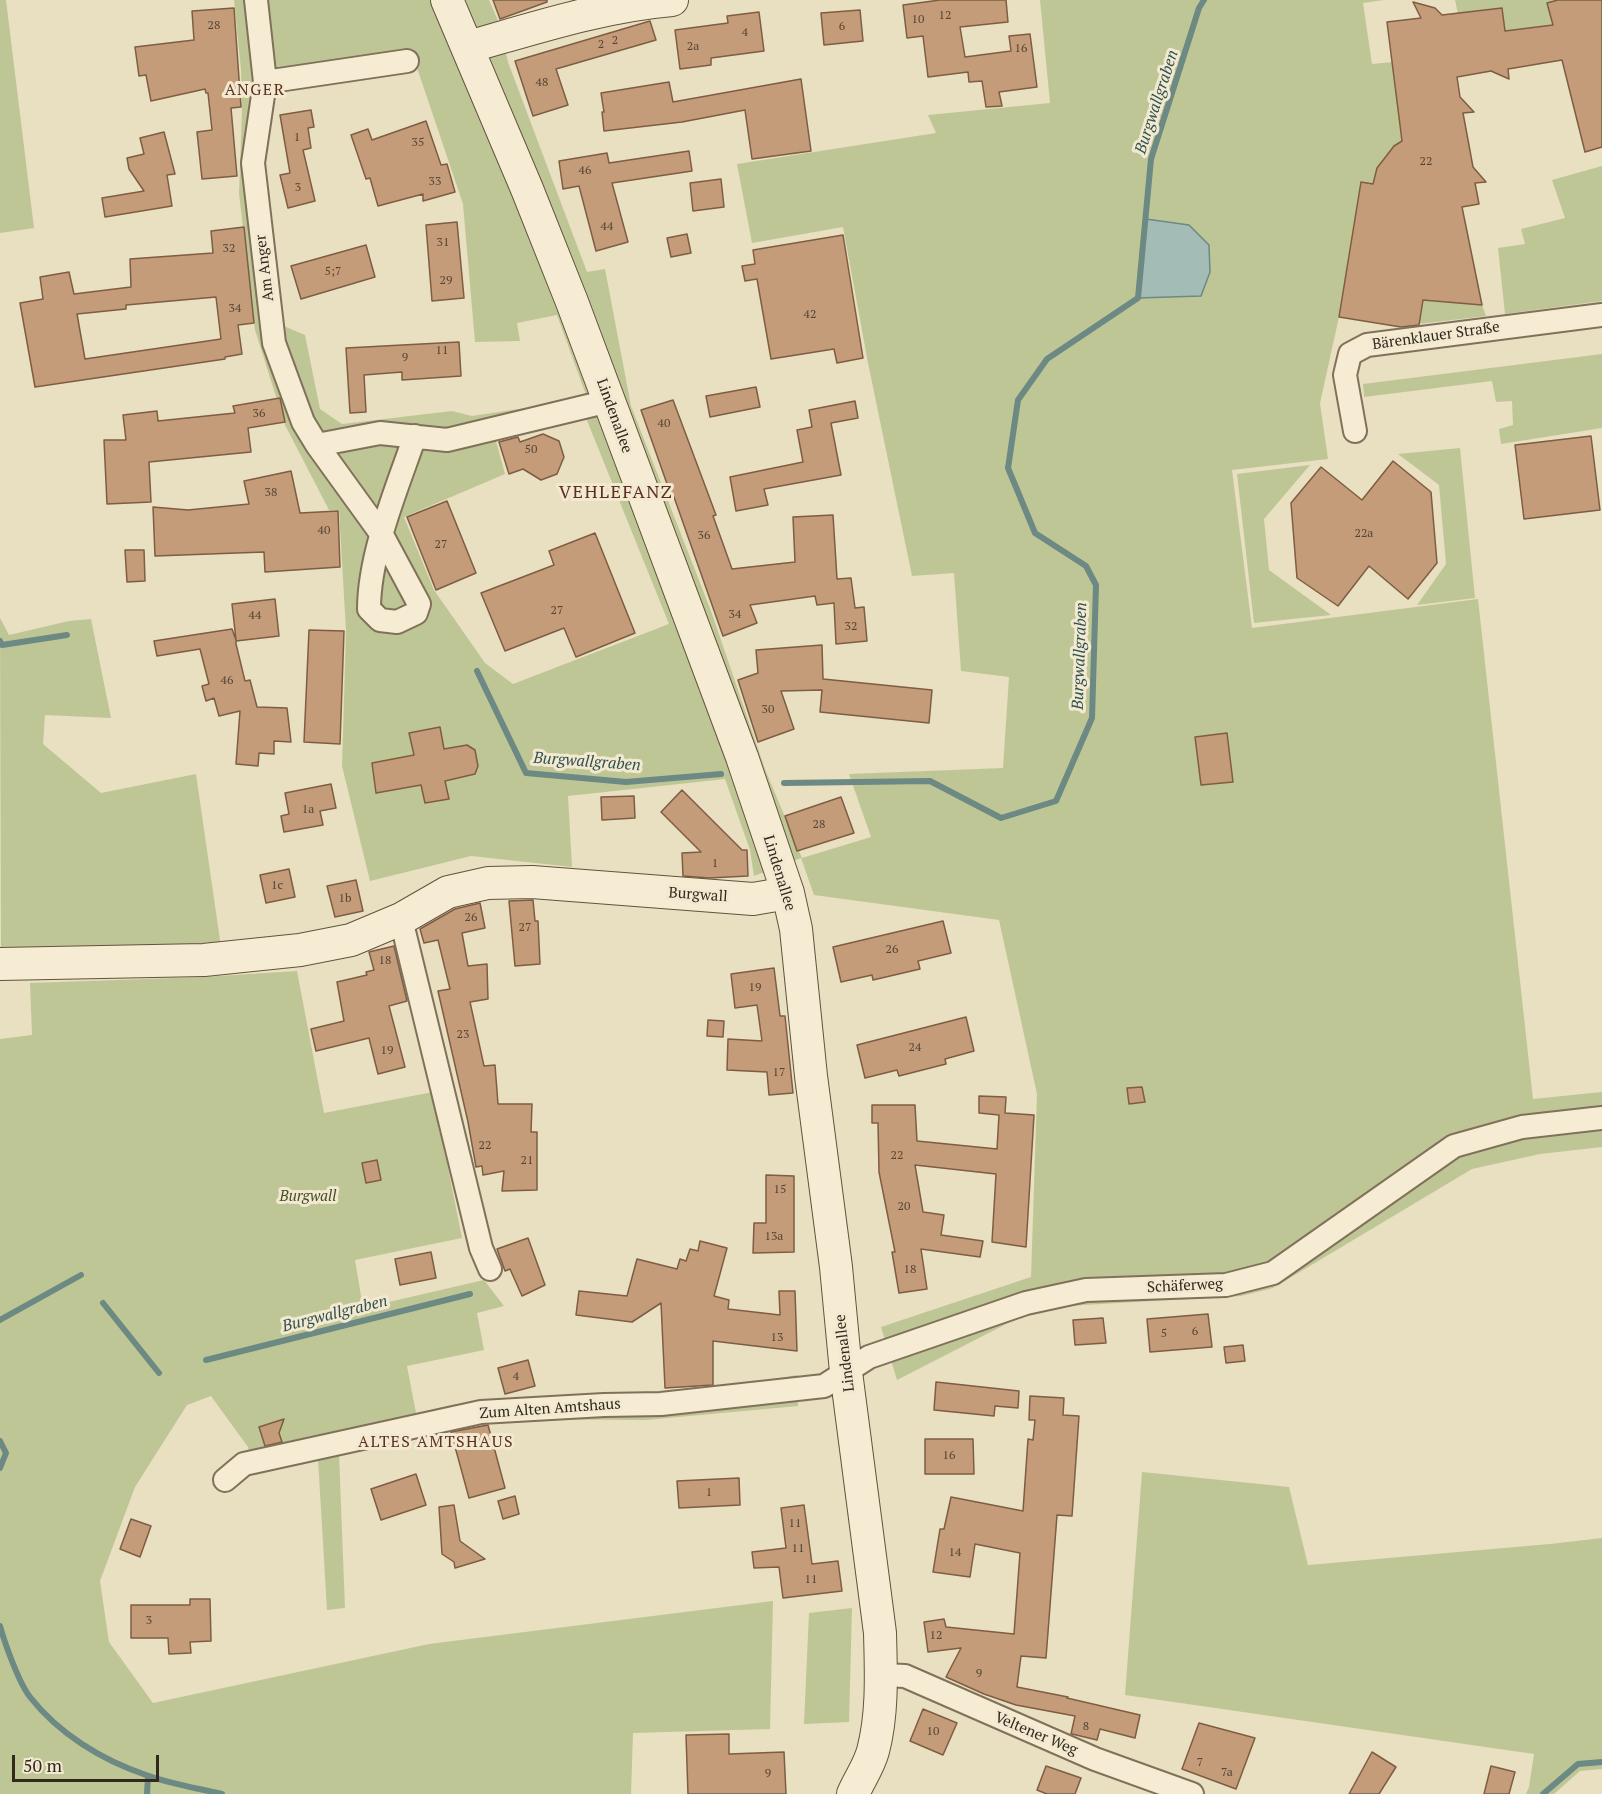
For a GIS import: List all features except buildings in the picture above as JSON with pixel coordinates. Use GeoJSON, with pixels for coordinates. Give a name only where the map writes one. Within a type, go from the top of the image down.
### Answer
{"type":"FeatureCollection","features":[{"type":"Feature","properties":{"kind":"main road","name":"Lindenallee"},"geometry":{"type":"LineString","coordinates":[[447,0],[548,242],[609,401],[738,746],[788,893],[796,928],[846,1372],[880,1633],[882,1675],[879,1719],[872,1752],[853,1794]]}},
{"type":"Feature","properties":{"kind":"main road"},"geometry":{"type":"LineString","coordinates":[[468,46],[580,15],[672,0]]}},
{"type":"Feature","properties":{"kind":"main road","name":"Burgwall"},"geometry":{"type":"LineString","coordinates":[[0,964],[204,960],[289,952],[351,940],[400,919],[448,892],[488,884],[532,882],[753,899],[788,893]]}},
{"type":"Feature","properties":{"kind":"street","name":"Am Anger"},"geometry":{"type":"LineString","coordinates":[[256,0],[265,82],[253,163],[274,343],[303,422],[382,535],[415,436]]}},
{"type":"Feature","properties":{"kind":"street"},"geometry":{"type":"LineString","coordinates":[[265,82],[406,61]]}},
{"type":"Feature","properties":{"kind":"street","name":"Bärenklauer Straße"},"geometry":{"type":"LineString","coordinates":[[1355,431],[1345,375],[1350,354],[1367,345],[1602,315]]}},
{"type":"Feature","properties":{"kind":"street"},"geometry":{"type":"LineString","coordinates":[[317,445],[380,432],[447,440],[609,401]]}},
{"type":"Feature","properties":{"kind":"street"},"geometry":{"type":"LineString","coordinates":[[400,919],[481,1248],[490,1269]]}},
{"type":"Feature","properties":{"kind":"street","name":"Schäferweg"},"geometry":{"type":"LineString","coordinates":[[846,1372],[869,1357],[1026,1303],[1086,1290],[1226,1285],[1273,1273],[1454,1146],[1522,1127],[1602,1118]]}},
{"type":"Feature","properties":{"kind":"street","name":"Zum Alten Amtshaus"},"geometry":{"type":"LineString","coordinates":[[225,1480],[244,1464],[481,1412],[661,1404],[824,1386],[846,1372]]}},
{"type":"Feature","properties":{"kind":"street","name":"Veltener Weg"},"geometry":{"type":"LineString","coordinates":[[882,1675],[905,1676],[1095,1759],[1192,1794]]}},
{"type":"Feature","properties":{"kind":"green space"},"geometry":{"type":"Polygon","coordinates":[[[0,0],[6,0],[34,228],[0,233],[0,0]]]}},
{"type":"Feature","properties":{"kind":"green space"},"geometry":{"type":"Polygon","coordinates":[[[234,0],[489,0],[499,23],[508,62],[587,272],[605,269],[631,406],[711,611],[765,769],[802,858],[871,837],[849,774],[1003,768],[1009,677],[961,671],[954,573],[912,576],[868,363],[843,227],[752,243],[737,164],[936,133],[928,115],[1050,103],[1040,0],[1384,0],[1363,3],[1372,64],[1393,62],[1403,140],[1384,159],[1373,184],[1361,183],[1339,317],[1320,403],[1328,459],[1232,470],[1252,628],[1478,599],[1533,1099],[1602,1092],[1602,1147],[1540,1154],[1472,1169],[1273,1288],[1241,1296],[1066,1306],[1016,1319],[897,1380],[881,1327],[1031,1277],[1037,1094],[999,920],[814,895],[801,858],[754,876],[750,850],[725,779],[568,796],[572,867],[471,856],[370,881],[342,766],[346,631],[339,510],[329,510],[285,425],[255,330],[239,193],[241,70],[234,0]],[[412,53],[275,73],[261,169],[279,324],[305,335],[320,409],[342,424],[452,411],[472,416],[532,407],[586,395],[557,315],[517,323],[520,341],[475,342],[463,204],[412,53]],[[586,418],[496,441],[505,474],[404,517],[434,590],[485,663],[513,684],[669,624],[586,418]]]}},
{"type":"Feature","properties":{"kind":"green space"},"geometry":{"type":"Polygon","coordinates":[[[1455,0],[1558,0],[1547,3],[1553,25],[1505,31],[1502,8],[1458,14],[1455,0]]]}},
{"type":"Feature","properties":{"kind":"green space"},"geometry":{"type":"Polygon","coordinates":[[[1602,166],[1602,301],[1505,314],[1498,248],[1525,244],[1521,229],[1565,218],[1552,180],[1602,166]]]}},
{"type":"Feature","properties":{"kind":"green space"},"geometry":{"type":"Polygon","coordinates":[[[1423,300],[1482,305],[1486,316],[1419,324],[1423,300]]]}},
{"type":"Feature","properties":{"kind":"green space"},"geometry":{"type":"Polygon","coordinates":[[[1602,354],[1602,428],[1501,444],[1499,429],[1513,425],[1512,401],[1496,402],[1492,381],[1364,397],[1363,384],[1602,354]]]}},
{"type":"Feature","properties":{"kind":"green space"},"geometry":{"type":"Polygon","coordinates":[[[1460,448],[1475,598],[1417,605],[1446,564],[1439,485],[1398,454],[1460,448]]]}},
{"type":"Feature","properties":{"kind":"green space"},"geometry":{"type":"Polygon","coordinates":[[[1310,465],[1264,519],[1269,570],[1331,615],[1254,623],[1237,474],[1310,465]]]}},
{"type":"Feature","properties":{"kind":"green space"},"geometry":{"type":"Polygon","coordinates":[[[0,618],[9,635],[69,621],[91,619],[111,718],[45,715],[43,744],[101,793],[196,774],[221,947],[1,953],[0,618]]]}},
{"type":"Feature","properties":{"kind":"green space"},"geometry":{"type":"Polygon","coordinates":[[[297,971],[324,1113],[433,1092],[462,1238],[355,1260],[363,1308],[484,1280],[504,1306],[477,1313],[484,1350],[407,1366],[416,1413],[456,1404],[712,1390],[797,1375],[798,1406],[646,1420],[486,1419],[339,1454],[345,1608],[327,1610],[318,1459],[254,1475],[248,1447],[211,1396],[187,1405],[135,1487],[100,1581],[109,1642],[153,1703],[429,1644],[773,1601],[770,1729],[633,1733],[631,1794],[0,1794],[0,1039],[32,1035],[30,983],[297,971]]]}},
{"type":"Feature","properties":{"kind":"green space"},"geometry":{"type":"Polygon","coordinates":[[[1142,1472],[1289,1487],[1308,1565],[1602,1538],[1602,1769],[1580,1771],[1554,1794],[1526,1794],[1534,1754],[1125,1695],[1142,1472]]]}},
{"type":"Feature","properties":{"kind":"green space"},"geometry":{"type":"Polygon","coordinates":[[[852,1608],[849,1722],[804,1724],[809,1613],[852,1608]]]}},
{"type":"Feature","properties":{"kind":"water"},"geometry":{"type":"Polygon","coordinates":[[[1146,219],[1189,225],[1209,245],[1210,272],[1201,296],[1138,298],[1146,219]]]}},
{"type":"Feature","properties":{"kind":"waterway","name":"Burgwallgraben"},"geometry":{"type":"LineString","coordinates":[[784,783],[930,781],[1001,818],[1056,801],[1092,718],[1096,585],[1086,566],[1035,533],[1008,468],[1018,400],[1047,359],[1138,298],[1151,159],[1199,8],[1204,0]]}},
{"type":"Feature","properties":{"kind":"waterway"},"geometry":{"type":"LineString","coordinates":[[0,641],[2,645],[67,635]]}},
{"type":"Feature","properties":{"kind":"waterway","name":"Burgwallgraben"},"geometry":{"type":"LineString","coordinates":[[477,671],[526,773],[626,782],[721,774]]}},
{"type":"Feature","properties":{"kind":"waterway","name":"Burgwallgraben"},"geometry":{"type":"LineString","coordinates":[[0,1320],[81,1275]]}},
{"type":"Feature","properties":{"kind":"waterway","name":"Burgwallgraben"},"geometry":{"type":"LineString","coordinates":[[206,1360],[470,1294]]}},
{"type":"Feature","properties":{"kind":"waterway","name":"Burgwallgraben"},"geometry":{"type":"LineString","coordinates":[[103,1303],[159,1373]]}},
{"type":"Feature","properties":{"kind":"waterway"},"geometry":{"type":"LineString","coordinates":[[0,1441],[6,1453],[0,1468]]}},
{"type":"Feature","properties":{"kind":"waterway"},"geometry":{"type":"LineString","coordinates":[[0,1626],[26,1691],[54,1723],[68,1734],[113,1762],[130,1769],[164,1781],[222,1794]]}},
{"type":"Feature","properties":{"kind":"waterway"},"geometry":{"type":"LineString","coordinates":[[1543,1794],[1578,1764],[1602,1762]]}},
{"type":"Feature","properties":{"kind":"waterway"},"geometry":{"type":"LineString","coordinates":[[147,1794],[148,1776]]}},
{"type":"Feature","properties":{"kind":"district","name":"ANGER"},"geometry":{"type":"Point","coordinates":[255,90]}},
{"type":"Feature","properties":{"kind":"district","name":"VEHLEFANZ"},"geometry":{"type":"Point","coordinates":[616,493]}},
{"type":"Feature","properties":{"kind":"district","name":"ALTES AMTSHAUS"},"geometry":{"type":"Point","coordinates":[436,1442]}}]}
